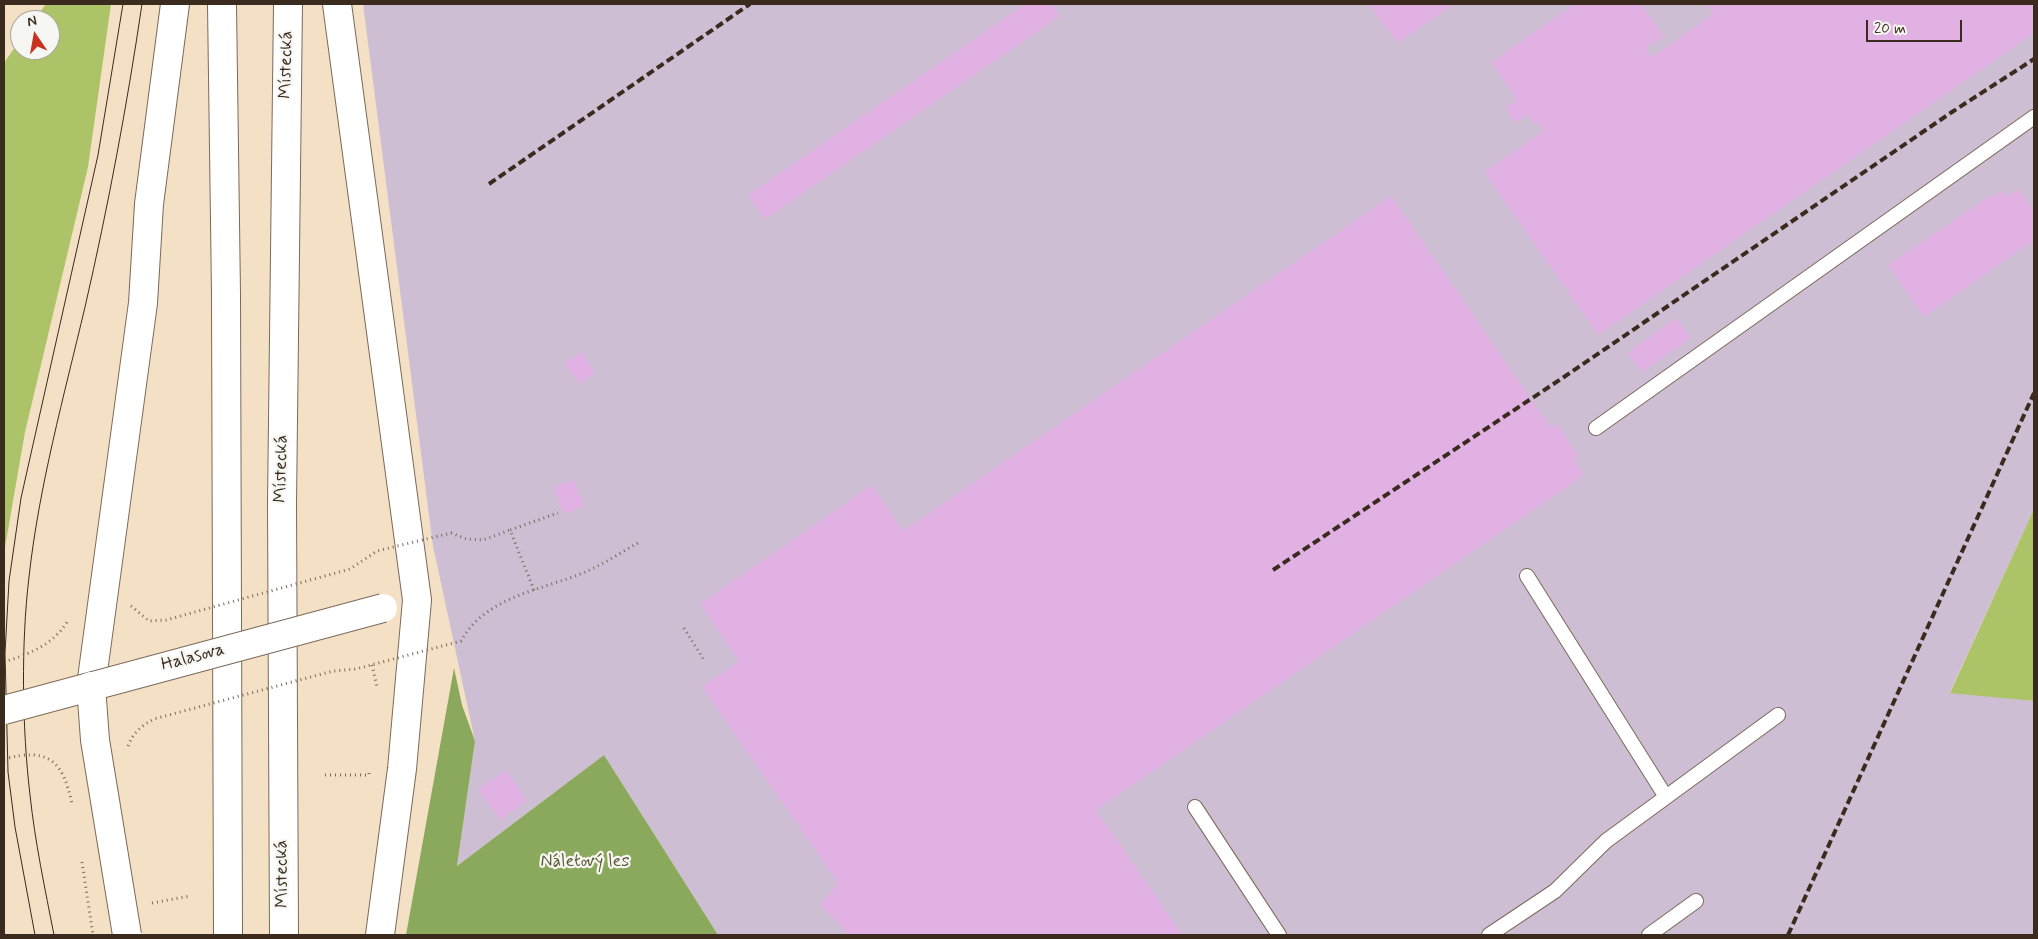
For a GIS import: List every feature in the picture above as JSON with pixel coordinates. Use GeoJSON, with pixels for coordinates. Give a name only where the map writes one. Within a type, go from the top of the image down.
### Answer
{"type":"FeatureCollection","features":[{"type":"Feature","properties":{"kind":"main road"},"geometry":{"type":"LineString","coordinates":[[126,935],[95,740],[91,686],[143,304],[150,204],[175,4]]}},
{"type":"Feature","properties":{"kind":"main road"},"geometry":{"type":"LineString","coordinates":[[222,4],[226,304],[228,935]]}},
{"type":"Feature","properties":{"kind":"main road","name":"Místecká"},"geometry":{"type":"LineString","coordinates":[[284,935],[282,503],[288,4]]}},
{"type":"Feature","properties":{"kind":"main road"},"geometry":{"type":"LineString","coordinates":[[337,4],[417,600],[399,788],[380,935]]}},
{"type":"Feature","properties":{"kind":"main road","name":"Halasova"},"geometry":{"type":"LineString","coordinates":[[4,710],[383,608]]}},
{"type":"Feature","properties":{"kind":"lane"},"geometry":{"type":"LineString","coordinates":[[1596,428],[2034,117]]}},
{"type":"Feature","properties":{"kind":"lane"},"geometry":{"type":"LineString","coordinates":[[1526,576],[1666,797]]}},
{"type":"Feature","properties":{"kind":"lane"},"geometry":{"type":"LineString","coordinates":[[1489,935],[1555,891],[1606,841],[1778,715]]}},
{"type":"Feature","properties":{"kind":"lane"},"geometry":{"type":"LineString","coordinates":[[1195,807],[1279,935]]}},
{"type":"Feature","properties":{"kind":"lane"},"geometry":{"type":"LineString","coordinates":[[1649,935],[1696,901]]}},
{"type":"Feature","properties":{"kind":"path"},"geometry":{"type":"LineString","coordinates":[[131,606],[148,621],[166,620],[350,569],[377,551],[451,533],[466,539],[483,540],[558,513]]}},
{"type":"Feature","properties":{"kind":"path"},"geometry":{"type":"LineString","coordinates":[[510,530],[534,590]]}},
{"type":"Feature","properties":{"kind":"path"},"geometry":{"type":"LineString","coordinates":[[126,751],[131,738],[141,726],[154,719],[332,671],[356,669],[461,641],[467,630],[480,617],[502,604],[584,572],[638,544]]}},
{"type":"Feature","properties":{"kind":"path"},"geometry":{"type":"LineString","coordinates":[[4,662],[26,654],[53,640],[67,622]]}},
{"type":"Feature","properties":{"kind":"path"},"geometry":{"type":"LineString","coordinates":[[684,628],[704,660]]}},
{"type":"Feature","properties":{"kind":"path"},"geometry":{"type":"LineString","coordinates":[[4,759],[32,755],[41,756],[53,761],[61,770],[73,807]]}},
{"type":"Feature","properties":{"kind":"path"},"geometry":{"type":"LineString","coordinates":[[324,775],[368,775],[370,766]]}},
{"type":"Feature","properties":{"kind":"path"},"geometry":{"type":"LineString","coordinates":[[90,915],[93,935]]}},
{"type":"Feature","properties":{"kind":"shaded area"},"geometry":{"type":"Polygon","coordinates":[[[363,4],[2034,4],[2034,509],[1950,692],[2034,701],[2034,935],[718,935],[604,755],[457,866],[475,741],[433,546],[363,4]]]}},
{"type":"Feature","properties":{"kind":"green space"},"geometry":{"type":"Polygon","coordinates":[[[46,4],[111,4],[88,167],[25,432],[4,553],[4,63],[10,54],[10,60],[60,60],[60,10],[42,10],[46,4]]]}},
{"type":"Feature","properties":{"kind":"green space"},"geometry":{"type":"Polygon","coordinates":[[[2034,509],[2034,701],[1950,693],[2034,509]]]}},
{"type":"Feature","properties":{"kind":"green space","name":"Náletový les"},"geometry":{"type":"Polygon","coordinates":[[[454,668],[462,705],[475,741],[457,866],[604,755],[718,935],[406,935],[454,668]]]}},
{"type":"Feature","properties":{"kind":"building"},"geometry":{"type":"Polygon","coordinates":[[[1025,4],[1051,4],[1060,16],[765,219],[748,195],[1025,4]]]}},
{"type":"Feature","properties":{"kind":"building"},"geometry":{"type":"Polygon","coordinates":[[[1369,4],[1454,4],[1397,43],[1369,4]]]}},
{"type":"Feature","properties":{"kind":"building"},"geometry":{"type":"Polygon","coordinates":[[[1575,4],[1641,4],[1664,36],[1645,48],[1652,57],[1713,14],[1706,4],[2034,4],[2034,33],[1598,335],[1484,172],[1544,131],[1538,122],[1534,124],[1528,115],[1515,123],[1505,108],[1517,100],[1491,62],[1575,4]]]}},
{"type":"Feature","properties":{"kind":"building"},"geometry":{"type":"Polygon","coordinates":[[[2018,189],[2034,211],[2034,240],[1924,317],[1888,265],[1991,195],[1992,198],[2003,190],[2007,196],[2018,189]]]}},
{"type":"Feature","properties":{"kind":"building"},"geometry":{"type":"Polygon","coordinates":[[[1391,196],[1551,428],[1557,424],[1579,456],[1573,460],[1584,475],[1096,810],[1182,935],[849,935],[820,905],[838,883],[702,687],[739,661],[700,604],[872,485],[903,531],[1391,196]]]}},
{"type":"Feature","properties":{"kind":"building"},"geometry":{"type":"Polygon","coordinates":[[[1676,318],[1691,338],[1642,372],[1627,353],[1676,318]]]}},
{"type":"Feature","properties":{"kind":"building"},"geometry":{"type":"Polygon","coordinates":[[[581,352],[595,372],[579,384],[564,364],[581,352]]]}},
{"type":"Feature","properties":{"kind":"building"},"geometry":{"type":"Polygon","coordinates":[[[574,480],[584,506],[564,514],[553,487],[574,480]]]}},
{"type":"Feature","properties":{"kind":"building"},"geometry":{"type":"Polygon","coordinates":[[[506,770],[527,801],[500,820],[478,789],[506,770]]]}},
{"type":"Feature","properties":{"kind":"tram line"},"geometry":{"type":"LineString","coordinates":[[35,935],[15,827],[8,772],[5,653],[9,581],[21,498],[98,155],[123,4]]}},
{"type":"Feature","properties":{"kind":"tram line"},"geometry":{"type":"LineString","coordinates":[[54,935],[40,865],[27,769],[24,714],[26,603],[39,509],[102,232],[142,4]]}},
{"type":"Feature","properties":{"kind":"railway"},"geometry":{"type":"LineString","coordinates":[[489,184],[750,4]]}},
{"type":"Feature","properties":{"kind":"railway"},"geometry":{"type":"LineString","coordinates":[[1273,570],[1564,377],[1952,112],[2034,59]]}},
{"type":"Feature","properties":{"kind":"railway"},"geometry":{"type":"LineString","coordinates":[[1788,935],[2034,393]]}}]}
